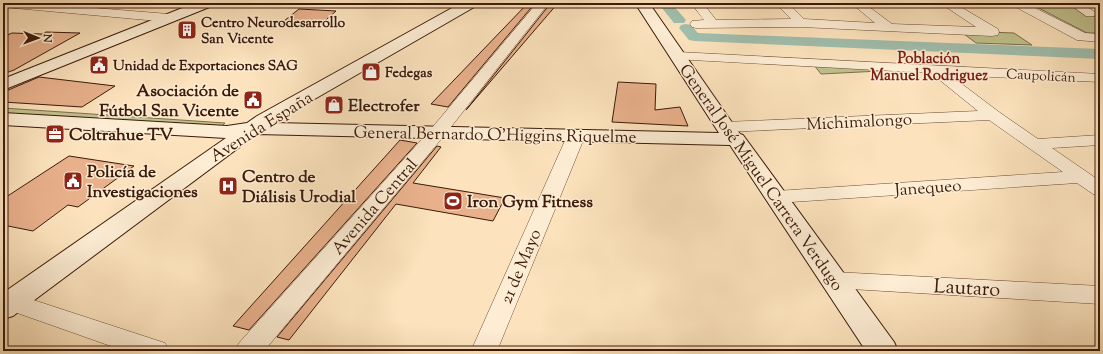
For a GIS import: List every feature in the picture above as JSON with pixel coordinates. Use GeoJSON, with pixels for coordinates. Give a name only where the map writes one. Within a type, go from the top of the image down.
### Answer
{"type":"FeatureCollection","features":[{"type":"Feature","properties":{"kind":"street"},"geometry":{"type":"LineString","coordinates":[[3,85],[207,3]]}},
{"type":"Feature","properties":{"kind":"street","name":"Avenida España"},"geometry":{"type":"LineString","coordinates":[[8,305],[264,120],[471,3]]}},
{"type":"Feature","properties":{"kind":"street","name":"Avenida Central"},"geometry":{"type":"LineString","coordinates":[[248,351],[437,134],[450,116],[543,3]]}},
{"type":"Feature","properties":{"kind":"street","name":"General José Miguel Carrera Verdugo"},"geometry":{"type":"LineString","coordinates":[[642,3],[883,351]]}},
{"type":"Feature","properties":{"kind":"street"},"geometry":{"type":"LineString","coordinates":[[697,3],[712,23]]}},
{"type":"Feature","properties":{"kind":"street"},"geometry":{"type":"LineString","coordinates":[[780,3],[801,23]]}},
{"type":"Feature","properties":{"kind":"street"},"geometry":{"type":"LineString","coordinates":[[857,3],[889,27]]}},
{"type":"Feature","properties":{"kind":"street"},"geometry":{"type":"LineString","coordinates":[[696,24],[801,23],[993,32],[946,3]]}},
{"type":"Feature","properties":{"kind":"street"},"geometry":{"type":"LineString","coordinates":[[1016,3],[1082,37],[1100,38]]}},
{"type":"Feature","properties":{"kind":"street"},"geometry":{"type":"LineString","coordinates":[[1074,3],[1090,13]]}},
{"type":"Feature","properties":{"kind":"street"},"geometry":{"type":"LineString","coordinates":[[3,4],[33,5],[169,18]]}},
{"type":"Feature","properties":{"kind":"street"},"geometry":{"type":"LineString","coordinates":[[3,15],[33,5]]}},
{"type":"Feature","properties":{"kind":"street","name":"Caupolicán"},"geometry":{"type":"LineString","coordinates":[[678,56],[805,63],[816,76],[934,69],[1100,78]]}},
{"type":"Feature","properties":{"kind":"street"},"geometry":{"type":"LineString","coordinates":[[934,69],[993,115],[1100,190]]}},
{"type":"Feature","properties":{"kind":"street","name":"General Bernardo O'Higgins Riquelme"},"geometry":{"type":"LineString","coordinates":[[3,105],[242,121],[253,128]]}},
{"type":"Feature","properties":{"kind":"street","name":"Michimalongo"},"geometry":{"type":"LineString","coordinates":[[731,133],[993,115]]}},
{"type":"Feature","properties":{"kind":"street","name":"General Bernardo O'Higgins Riquelme"},"geometry":{"type":"LineString","coordinates":[[3,119],[227,132],[253,128],[437,134],[576,136],[731,133]]}},
{"type":"Feature","properties":{"kind":"street","name":"21 de Mayo"},"geometry":{"type":"LineString","coordinates":[[484,351],[576,136]]}},
{"type":"Feature","properties":{"kind":"street"},"geometry":{"type":"LineString","coordinates":[[1035,144],[1100,140]]}},
{"type":"Feature","properties":{"kind":"street","name":"Janequeo"},"geometry":{"type":"LineString","coordinates":[[776,197],[1080,176]]}},
{"type":"Feature","properties":{"kind":"street","name":"Lautaro"},"geometry":{"type":"LineString","coordinates":[[834,280],[1100,295]]}},
{"type":"Feature","properties":{"kind":"street"},"geometry":{"type":"LineString","coordinates":[[8,305],[156,351]]}},
{"type":"Feature","properties":{"kind":"green space"},"geometry":{"type":"Polygon","coordinates":[[[1029,3],[1077,5],[1100,20],[1100,33],[1087,33],[1029,3]]]}},
{"type":"Feature","properties":{"kind":"green space"},"geometry":{"type":"Polygon","coordinates":[[[960,31],[1014,33],[1032,45],[976,43],[960,31]]]}},
{"type":"Feature","properties":{"kind":"green space"},"geometry":{"type":"Polygon","coordinates":[[[814,65],[877,68],[880,71],[821,74],[814,65]]]}},
{"type":"Feature","properties":{"kind":"green space"},"geometry":{"type":"Polygon","coordinates":[[[3,108],[225,123],[221,127],[3,113],[3,108]]]}},
{"type":"Feature","properties":{"kind":"building"},"geometry":{"type":"Polygon","coordinates":[[[528,3],[535,3],[448,107],[431,104],[528,3]]]}},
{"type":"Feature","properties":{"kind":"building"},"geometry":{"type":"Polygon","coordinates":[[[558,3],[466,110],[550,4],[558,3]]]}},
{"type":"Feature","properties":{"kind":"building"},"geometry":{"type":"Polygon","coordinates":[[[299,9],[336,11],[318,27],[279,25],[299,9]]]}},
{"type":"Feature","properties":{"kind":"building"},"geometry":{"type":"Polygon","coordinates":[[[46,32],[80,33],[14,70],[3,74],[3,37],[12,33],[42,34],[46,32]]]}},
{"type":"Feature","properties":{"kind":"building"},"geometry":{"type":"Polygon","coordinates":[[[39,77],[115,86],[82,107],[3,102],[6,91],[39,77]]]}},
{"type":"Feature","properties":{"kind":"building"},"geometry":{"type":"Polygon","coordinates":[[[618,82],[656,84],[655,110],[680,107],[688,126],[612,122],[618,82]]]}},
{"type":"Feature","properties":{"kind":"building"},"geometry":{"type":"Polygon","coordinates":[[[400,140],[417,143],[249,330],[233,326],[400,140]]]}},
{"type":"Feature","properties":{"kind":"building"},"geometry":{"type":"Polygon","coordinates":[[[437,146],[441,147],[413,183],[505,198],[493,221],[396,204],[289,340],[277,337],[437,146]]]}},
{"type":"Feature","properties":{"kind":"building","name":"Policía de Investigaciones"},"geometry":{"type":"Polygon","coordinates":[[[69,156],[134,166],[78,207],[68,205],[33,231],[3,225],[3,199],[69,156]]]}},
{"type":"Feature","properties":{"kind":"waterway"},"geometry":{"type":"LineString","coordinates":[[664,3],[679,20]]}},
{"type":"Feature","properties":{"kind":"waterway"},"geometry":{"type":"LineString","coordinates":[[686,28],[694,37],[1100,54]]}},
{"type":"Feature","properties":{"kind":"place","name":"Centro Neurodesarrollo San Vicente"},"geometry":{"type":"Point","coordinates":[187,30]}},
{"type":"Feature","properties":{"kind":"place","name":"Unidad de Exportaciones SAG"},"geometry":{"type":"Point","coordinates":[99,65]}},
{"type":"Feature","properties":{"kind":"place","name":"Fedegas"},"geometry":{"type":"Point","coordinates":[371,72]}},
{"type":"Feature","properties":{"kind":"place","name":"Asociación de Fútbol San Vicente"},"geometry":{"type":"Point","coordinates":[253,100]}},
{"type":"Feature","properties":{"kind":"place","name":"Electrofer"},"geometry":{"type":"Point","coordinates":[334,105]}},
{"type":"Feature","properties":{"kind":"place","name":"Coltrahue TV"},"geometry":{"type":"Point","coordinates":[55,134]}},
{"type":"Feature","properties":{"kind":"place","name":"Policía de Investigaciones"},"geometry":{"type":"Point","coordinates":[73,181]}},
{"type":"Feature","properties":{"kind":"place","name":"Centro de Diálisis Urodial"},"geometry":{"type":"Point","coordinates":[228,186]}},
{"type":"Feature","properties":{"kind":"place","name":"Iron Gym Fitness"},"geometry":{"type":"Point","coordinates":[453,201]}},
{"type":"Feature","properties":{"kind":"district","name":"Población Manuel Rodriguez"},"geometry":{"type":"Point","coordinates":[929,66]}}]}
